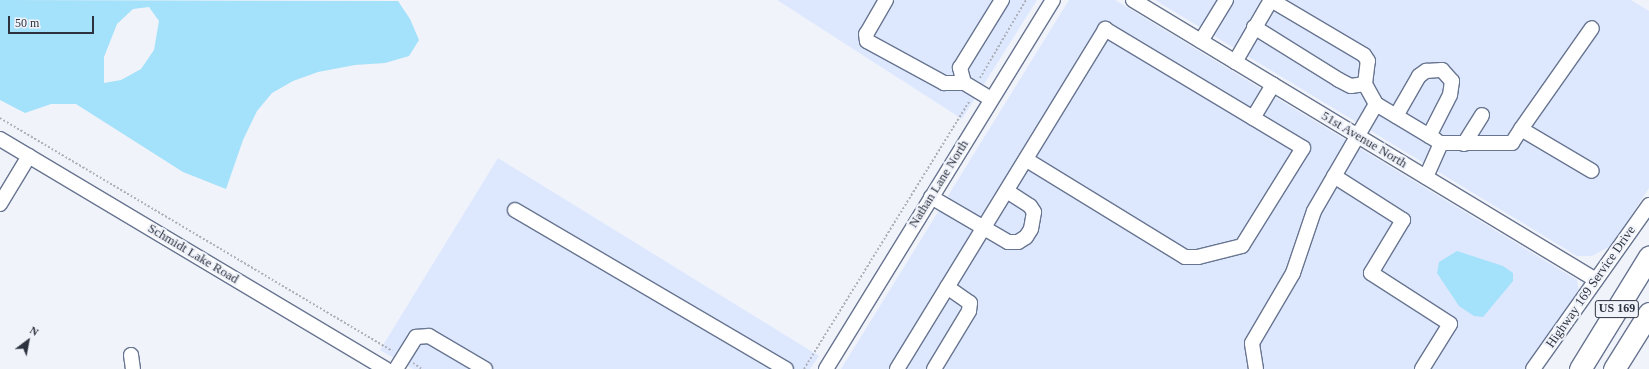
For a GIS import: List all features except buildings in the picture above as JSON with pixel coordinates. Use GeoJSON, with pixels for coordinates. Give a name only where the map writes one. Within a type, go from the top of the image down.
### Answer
{"type":"FeatureCollection","features":[{"type":"Feature","properties":{"kind":"highway","name":"US 169"},"geometry":{"type":"LineString","coordinates":[[1581,366],[1649,257]]}},
{"type":"Feature","properties":{"kind":"highway","name":"US 169"},"geometry":{"type":"LineString","coordinates":[[1614,369],[1649,313]]}},
{"type":"Feature","properties":{"kind":"street"},"geometry":{"type":"LineString","coordinates":[[886,0],[866,34],[867,41],[944,83],[970,86],[992,100]]}},
{"type":"Feature","properties":{"kind":"street"},"geometry":{"type":"LineString","coordinates":[[970,86],[960,68],[1002,0]]}},
{"type":"Feature","properties":{"kind":"street","name":"Nathan Lane North"},"geometry":{"type":"LineString","coordinates":[[826,369],[1053,0]]}},
{"type":"Feature","properties":{"kind":"street","name":"51st Avenue North"},"geometry":{"type":"LineString","coordinates":[[1133,0],[1596,280]]}},
{"type":"Feature","properties":{"kind":"street"},"geometry":{"type":"LineString","coordinates":[[1235,62],[1271,0],[1364,54],[1368,61],[1365,84],[1376,104],[1435,140],[1464,144],[1512,142],[1592,28]]}},
{"type":"Feature","properties":{"kind":"street"},"geometry":{"type":"LineString","coordinates":[[1201,41],[1219,2]]}},
{"type":"Feature","properties":{"kind":"street"},"geometry":{"type":"LineString","coordinates":[[1254,27],[1339,80],[1352,86],[1365,84]]}},
{"type":"Feature","properties":{"kind":"street"},"geometry":{"type":"LineString","coordinates":[[897,369],[1027,160],[1105,29],[1303,148],[1242,246],[1198,257],[1184,257],[1027,160]]}},
{"type":"Feature","properties":{"kind":"street"},"geometry":{"type":"LineString","coordinates":[[1396,116],[1419,76],[1426,71],[1442,70],[1452,81],[1450,95],[1435,140],[1426,177]]}},
{"type":"Feature","properties":{"kind":"street"},"geometry":{"type":"LineString","coordinates":[[1253,118],[1273,84]]}},
{"type":"Feature","properties":{"kind":"street"},"geometry":{"type":"LineString","coordinates":[[1256,369],[1252,343],[1293,273],[1314,211],[1359,137],[1376,104]]}},
{"type":"Feature","properties":{"kind":"street"},"geometry":{"type":"LineString","coordinates":[[1464,144],[1482,115]]}},
{"type":"Feature","properties":{"kind":"street"},"geometry":{"type":"LineString","coordinates":[[1521,129],[1592,171]]}},
{"type":"Feature","properties":{"kind":"street","name":"Schmidt Lake Road"},"geometry":{"type":"LineString","coordinates":[[0,139],[386,369]]}},
{"type":"Feature","properties":{"kind":"street"},"geometry":{"type":"LineString","coordinates":[[0,204],[29,156]]}},
{"type":"Feature","properties":{"kind":"street"},"geometry":{"type":"LineString","coordinates":[[1334,176],[1403,220],[1371,273],[1450,324],[1422,369]]}},
{"type":"Feature","properties":{"kind":"street"},"geometry":{"type":"LineString","coordinates":[[931,197],[1008,242],[1026,237],[1034,212],[1030,206],[1007,191]]}},
{"type":"Feature","properties":{"kind":"street","name":"Highway 169 Service Drive"},"geometry":{"type":"LineString","coordinates":[[1533,369],[1649,205]]}},
{"type":"Feature","properties":{"kind":"street"},"geometry":{"type":"LineString","coordinates":[[515,210],[769,364],[786,369]]}},
{"type":"Feature","properties":{"kind":"street"},"geometry":{"type":"LineString","coordinates":[[934,369],[969,311],[970,303],[947,287]]}},
{"type":"Feature","properties":{"kind":"street"},"geometry":{"type":"LineString","coordinates":[[399,363],[416,337],[429,336],[485,369]]}},
{"type":"Feature","properties":{"kind":"street"},"geometry":{"type":"LineString","coordinates":[[131,355],[132,369]]}},
{"type":"Feature","properties":{"kind":"path"},"geometry":{"type":"LineString","coordinates":[[804,369],[908,197],[968,107],[970,86],[1026,0]]}},
{"type":"Feature","properties":{"kind":"path"},"geometry":{"type":"LineString","coordinates":[[0,118],[399,363],[422,369]]}},
{"type":"Feature","properties":{"kind":"shaded area"},"geometry":{"type":"Polygon","coordinates":[[[777,0],[1037,0],[962,119],[777,0]]]}},
{"type":"Feature","properties":{"kind":"shaded area"},"geometry":{"type":"Polygon","coordinates":[[[1069,0],[1115,0],[1577,280],[1579,292],[1525,369],[841,369],[1069,0]]]}},
{"type":"Feature","properties":{"kind":"shaded area"},"geometry":{"type":"Polygon","coordinates":[[[1155,0],[1631,0],[1649,11],[1649,188],[1612,245],[1592,256],[1577,256],[1155,0]]]}},
{"type":"Feature","properties":{"kind":"shaded area"},"geometry":{"type":"Polygon","coordinates":[[[498,158],[819,356],[810,369],[413,369],[380,350],[498,158]]]}},
{"type":"Feature","properties":{"kind":"water"},"geometry":{"type":"Polygon","coordinates":[[[0,0],[398,1],[410,19],[419,40],[409,56],[385,63],[355,65],[318,72],[293,81],[272,93],[257,111],[243,140],[226,189],[183,172],[76,104],[51,104],[25,113],[0,100],[0,0]],[[149,7],[133,9],[117,24],[104,57],[104,83],[121,80],[141,69],[154,50],[159,21],[149,7]]]}},
{"type":"Feature","properties":{"kind":"water"},"geometry":{"type":"Polygon","coordinates":[[[1457,251],[1503,266],[1513,273],[1513,281],[1483,317],[1474,316],[1459,306],[1437,273],[1439,262],[1457,251]]]}}]}
